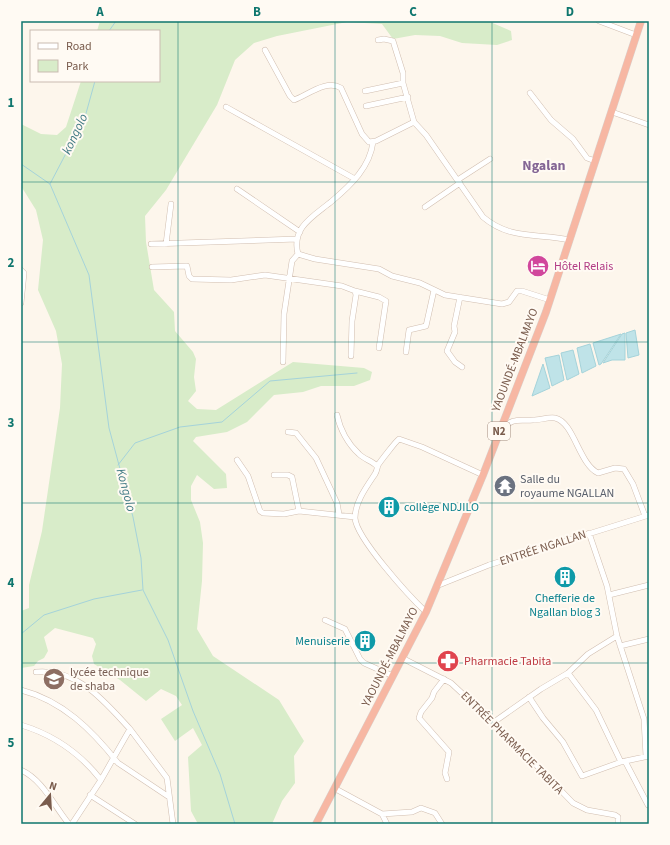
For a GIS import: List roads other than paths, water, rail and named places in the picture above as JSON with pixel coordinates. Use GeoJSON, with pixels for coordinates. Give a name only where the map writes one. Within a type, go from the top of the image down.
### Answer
{"type":"FeatureCollection","features":[{"type":"Feature","properties":{"kind":"highway","name":"YAOUNDÉ-MBALMAYO"},"geometry":{"type":"LineString","coordinates":[[316,824],[439,585],[550,300],[641,21]]}},
{"type":"Feature","properties":{"kind":"street"},"geometry":{"type":"LineString","coordinates":[[599,21],[636,35]]}},
{"type":"Feature","properties":{"kind":"street"},"geometry":{"type":"LineString","coordinates":[[378,40],[384,39],[393,41],[403,73],[403,83],[414,122],[426,135],[483,217],[496,226],[520,235],[556,237],[570,240]]}},
{"type":"Feature","properties":{"kind":"street"},"geometry":{"type":"LineString","coordinates":[[265,50],[290,96],[294,100],[318,89],[334,84],[341,88],[362,134],[369,142],[373,142],[414,122]]}},
{"type":"Feature","properties":{"kind":"street"},"geometry":{"type":"LineString","coordinates":[[365,91],[403,83]]}},
{"type":"Feature","properties":{"kind":"street"},"geometry":{"type":"LineString","coordinates":[[530,93],[551,120],[573,138],[587,158],[595,161]]}},
{"type":"Feature","properties":{"kind":"street"},"geometry":{"type":"LineString","coordinates":[[366,106],[408,97]]}},
{"type":"Feature","properties":{"kind":"street"},"geometry":{"type":"LineString","coordinates":[[226,107],[355,178]]}},
{"type":"Feature","properties":{"kind":"street"},"geometry":{"type":"LineString","coordinates":[[612,112],[649,125]]}},
{"type":"Feature","properties":{"kind":"street"},"geometry":{"type":"LineString","coordinates":[[283,362],[284,314],[292,261],[298,254],[297,239],[306,220],[330,202],[365,167],[371,155],[373,142]]}},
{"type":"Feature","properties":{"kind":"street"},"geometry":{"type":"LineString","coordinates":[[424,207],[490,159]]}},
{"type":"Feature","properties":{"kind":"street"},"geometry":{"type":"LineString","coordinates":[[236,189],[300,232]]}},
{"type":"Feature","properties":{"kind":"street"},"geometry":{"type":"LineString","coordinates":[[166,244],[171,204]]}},
{"type":"Feature","properties":{"kind":"street"},"geometry":{"type":"LineString","coordinates":[[151,244],[297,239]]}},
{"type":"Feature","properties":{"kind":"street"},"geometry":{"type":"LineString","coordinates":[[298,254],[315,259],[379,269],[392,276],[420,283],[445,295],[502,304],[509,302],[518,291],[522,291],[550,300]]}},
{"type":"Feature","properties":{"kind":"street"},"geometry":{"type":"LineString","coordinates":[[152,267],[187,266],[189,276],[192,279],[231,280],[265,275],[289,278],[342,286],[379,297],[386,301],[379,348]]}},
{"type":"Feature","properties":{"kind":"street"},"geometry":{"type":"LineString","coordinates":[[21,270],[24,273],[21,303]]}},
{"type":"Feature","properties":{"kind":"street"},"geometry":{"type":"LineString","coordinates":[[406,352],[409,330],[426,326],[434,290]]}},
{"type":"Feature","properties":{"kind":"street"},"geometry":{"type":"LineString","coordinates":[[351,356],[352,321],[356,295],[355,291]]}},
{"type":"Feature","properties":{"kind":"street"},"geometry":{"type":"LineString","coordinates":[[460,297],[454,326],[455,332],[447,351],[455,362],[462,367]]}},
{"type":"Feature","properties":{"kind":"street"},"geometry":{"type":"LineString","coordinates":[[337,415],[338,423],[352,447],[358,454],[377,466]]}},
{"type":"Feature","properties":{"kind":"street"},"geometry":{"type":"LineString","coordinates":[[499,432],[514,420],[538,420],[553,417],[559,419],[567,427],[586,461],[595,472],[598,473],[615,468],[624,469],[633,484],[647,516]]}},
{"type":"Feature","properties":{"kind":"street"},"geometry":{"type":"LineString","coordinates":[[288,432],[296,433],[312,451],[337,503],[339,514]]}},
{"type":"Feature","properties":{"kind":"street"},"geometry":{"type":"LineString","coordinates":[[426,612],[404,591],[360,534],[355,517],[361,497],[370,480],[376,473],[377,466],[395,442],[402,439],[483,475]]}},
{"type":"Feature","properties":{"kind":"street"},"geometry":{"type":"LineString","coordinates":[[237,460],[248,476],[260,511],[272,514],[299,511],[339,514],[355,517]]}},
{"type":"Feature","properties":{"kind":"street"},"geometry":{"type":"LineString","coordinates":[[274,475],[290,475],[292,477],[299,511]]}},
{"type":"Feature","properties":{"kind":"street","name":"ENTRÉE NGALLAN"},"geometry":{"type":"LineString","coordinates":[[439,585],[470,572],[647,516]]}},
{"type":"Feature","properties":{"kind":"street"},"geometry":{"type":"LineString","coordinates":[[529,697],[543,718],[563,742],[582,776],[623,762],[648,756],[644,719],[617,636],[609,595],[589,534]]}},
{"type":"Feature","properties":{"kind":"street"},"geometry":{"type":"LineString","coordinates":[[609,595],[649,584]]}},
{"type":"Feature","properties":{"kind":"street"},"geometry":{"type":"LineString","coordinates":[[325,620],[346,629],[357,655],[364,663],[393,676]]}},
{"type":"Feature","properties":{"kind":"street"},"geometry":{"type":"LineString","coordinates":[[494,722],[529,697],[568,673],[588,654],[617,636]]}},
{"type":"Feature","properties":{"kind":"street"},"geometry":{"type":"LineString","coordinates":[[620,646],[649,639]]}},
{"type":"Feature","properties":{"kind":"street","name":"ENTRÉE PHARMACIE TABITA"},"geometry":{"type":"LineString","coordinates":[[402,658],[444,679],[471,700],[573,803],[587,810],[615,815],[618,817],[618,824]]}},
{"type":"Feature","properties":{"kind":"street"},"geometry":{"type":"LineString","coordinates":[[36,672],[61,674],[81,682],[104,701],[130,729],[167,778],[173,824]]}},
{"type":"Feature","properties":{"kind":"street"},"geometry":{"type":"LineString","coordinates":[[568,673],[580,691],[596,710],[623,762],[648,805]]}},
{"type":"Feature","properties":{"kind":"street"},"geometry":{"type":"LineString","coordinates":[[444,679],[434,692],[419,718],[449,752],[445,773],[447,778]]}},
{"type":"Feature","properties":{"kind":"street"},"geometry":{"type":"LineString","coordinates":[[21,690],[48,699],[70,713],[114,756],[118,763],[169,797]]}},
{"type":"Feature","properties":{"kind":"street"},"geometry":{"type":"LineString","coordinates":[[21,725],[47,736],[81,756],[100,780]]}},
{"type":"Feature","properties":{"kind":"street"},"geometry":{"type":"LineString","coordinates":[[21,770],[27,773],[40,785],[70,824],[100,780],[130,729]]}},
{"type":"Feature","properties":{"kind":"street"},"geometry":{"type":"LineString","coordinates":[[334,788],[382,814],[388,824]]}},
{"type":"Feature","properties":{"kind":"street"},"geometry":{"type":"LineString","coordinates":[[90,795],[135,824]]}},
{"type":"Feature","properties":{"kind":"street"},"geometry":{"type":"LineString","coordinates":[[382,814],[412,812],[421,808],[435,814],[442,824]]}},
{"type":"Feature","properties":{"kind":"water"},"geometry":{"type":"Polygon","coordinates":[[[635,330],[639,355],[628,358],[626,333],[635,330]]]}},
{"type":"Feature","properties":{"kind":"water"},"geometry":{"type":"Polygon","coordinates":[[[625,333],[625,360],[612,360],[603,363],[622,334],[625,333]]]}},
{"type":"Feature","properties":{"kind":"water"},"geometry":{"type":"Polygon","coordinates":[[[621,334],[601,364],[599,365],[593,343],[621,334]]]}},
{"type":"Feature","properties":{"kind":"water"},"geometry":{"type":"Polygon","coordinates":[[[590,344],[596,366],[582,373],[577,348],[590,344]]]}},
{"type":"Feature","properties":{"kind":"water"},"geometry":{"type":"Polygon","coordinates":[[[573,350],[579,374],[567,380],[561,353],[573,350]]]}},
{"type":"Feature","properties":{"kind":"water"},"geometry":{"type":"Polygon","coordinates":[[[559,355],[564,380],[552,386],[545,358],[559,355]]]}},
{"type":"Feature","properties":{"kind":"water"},"geometry":{"type":"Polygon","coordinates":[[[543,364],[550,388],[532,396],[543,364]]]}},
{"type":"Feature","properties":{"kind":"waterway","name":"kongolo"},"geometry":{"type":"LineString","coordinates":[[110,30],[116,21]]}},
{"type":"Feature","properties":{"kind":"waterway","name":"kongolo"},"geometry":{"type":"LineString","coordinates":[[50,184],[85,117],[95,82]]}},
{"type":"Feature","properties":{"kind":"waterway","name":"Kongolo"},"geometry":{"type":"LineString","coordinates":[[21,164],[50,184],[89,275],[109,428],[133,517],[141,558],[143,590],[168,640],[193,711],[220,774],[235,824]]}},
{"type":"Feature","properties":{"kind":"waterway"},"geometry":{"type":"LineString","coordinates":[[118,465],[135,443],[180,427],[222,422],[270,381],[357,373]]}},
{"type":"Feature","properties":{"kind":"waterway"},"geometry":{"type":"LineString","coordinates":[[21,634],[44,615],[94,599],[142,590]]}},
{"type":"Feature","properties":{"kind":"place","name":"Hôtel Relais"},"geometry":{"type":"Point","coordinates":[538,266]}},
{"type":"Feature","properties":{"kind":"place","name":"Salle du royaume NGALLAN"},"geometry":{"type":"Point","coordinates":[505,486]}},
{"type":"Feature","properties":{"kind":"place","name":"collège NDJILO"},"geometry":{"type":"Point","coordinates":[389,507]}},
{"type":"Feature","properties":{"kind":"place","name":"Chefferie de Ngallan blog 3"},"geometry":{"type":"Point","coordinates":[565,577]}},
{"type":"Feature","properties":{"kind":"place","name":"Menuiserie"},"geometry":{"type":"Point","coordinates":[365,641]}},
{"type":"Feature","properties":{"kind":"place","name":"Pharmacie Tabita"},"geometry":{"type":"Point","coordinates":[448,661]}},
{"type":"Feature","properties":{"kind":"place","name":"lycée technique de shaba"},"geometry":{"type":"Point","coordinates":[54,679]}},
{"type":"Feature","properties":{"kind":"district","name":"Ngalan"},"geometry":{"type":"Point","coordinates":[544,166]}}]}
